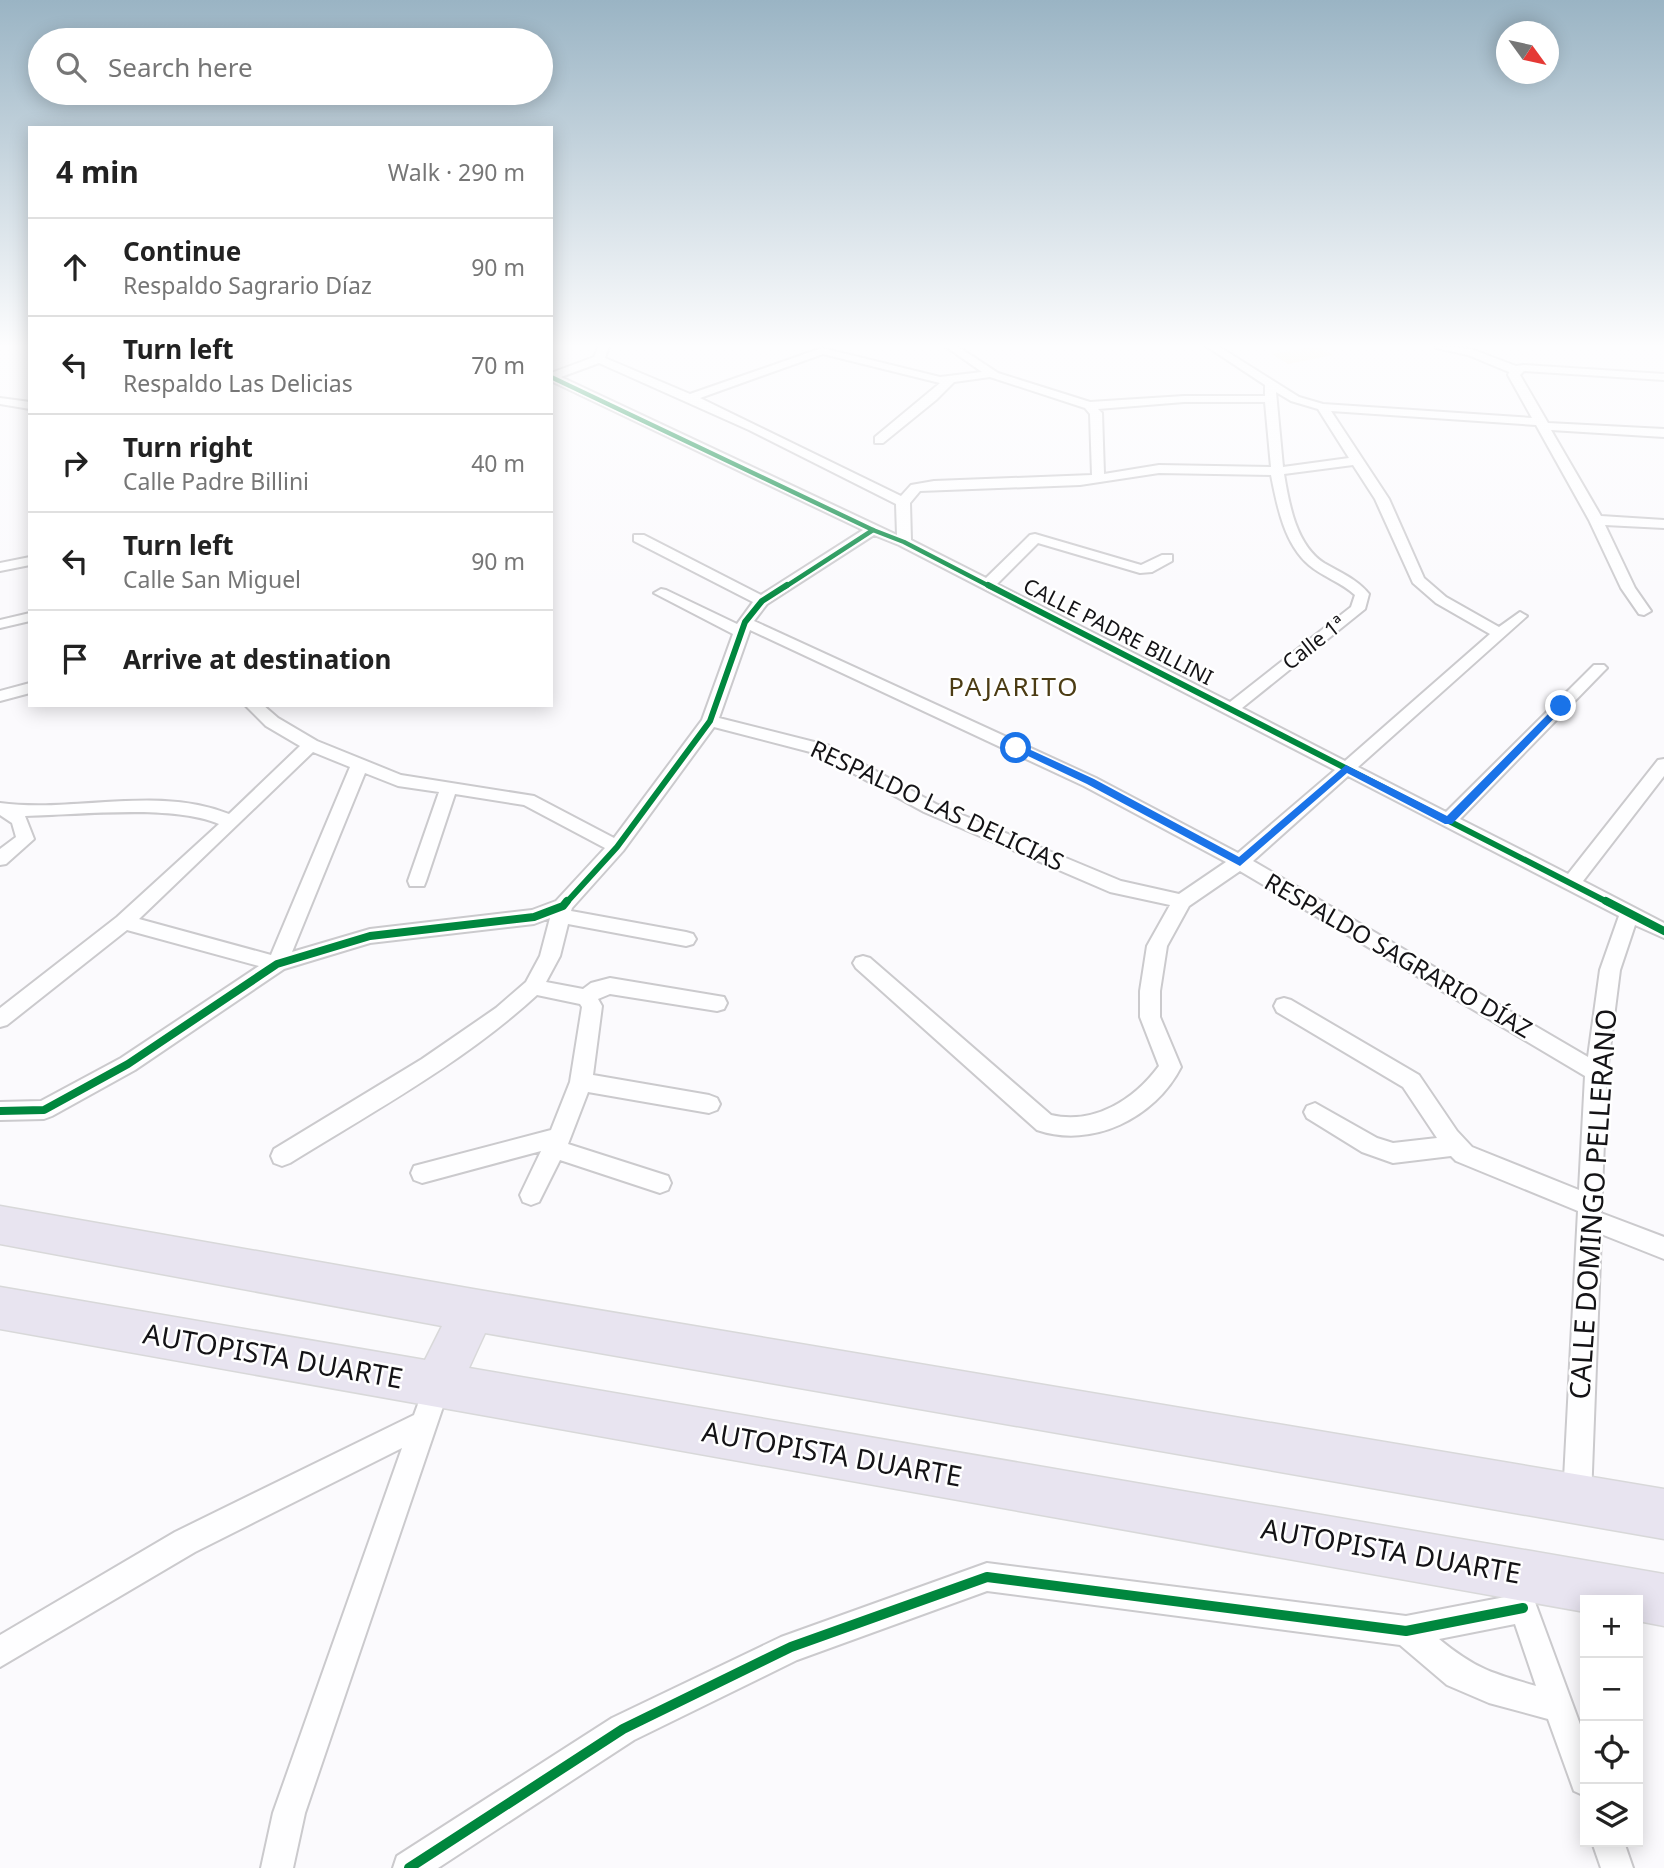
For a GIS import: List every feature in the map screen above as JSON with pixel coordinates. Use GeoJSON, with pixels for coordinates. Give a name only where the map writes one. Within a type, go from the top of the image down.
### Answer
{"type":"FeatureCollection","features":[{"type":"Feature","properties":{"kind":"highway"},"geometry":{"type":"LineString","coordinates":[[0,1225],[473,1310],[1664,1514]]}},
{"type":"Feature","properties":{"kind":"highway","name":"AUTOPISTA DUARTE"},"geometry":{"type":"LineString","coordinates":[[0,1308],[431,1404],[1517,1590],[1664,1600]]}},
{"type":"Feature","properties":{"kind":"highway"},"geometry":{"type":"LineString","coordinates":[[431,1404],[473,1310]]}},
{"type":"Feature","properties":{"kind":"street","name":"CALLE PADRE BILLINI"},"geometry":{"type":"LineString","coordinates":[[669,433],[873,530],[904,542],[1664,931]]}},
{"type":"Feature","properties":{"kind":"street"},"geometry":{"type":"LineString","coordinates":[[768,433],[903,502]]}},
{"type":"Feature","properties":{"kind":"street"},"geometry":{"type":"LineString","coordinates":[[879,440],[888,433]]}},
{"type":"Feature","properties":{"kind":"street"},"geometry":{"type":"LineString","coordinates":[[1097,433],[1098,478]]}},
{"type":"Feature","properties":{"kind":"street","name":"Calle 1ª"},"geometry":{"type":"LineString","coordinates":[[1231,709],[1358,609],[1362,594],[1346,580],[1311,561],[1298,544],[1284,512],[1275,433]]}},
{"type":"Feature","properties":{"kind":"street"},"geometry":{"type":"LineString","coordinates":[[1338,433],[1382,499],[1418,580],[1441,600],[1499,633]]}},
{"type":"Feature","properties":{"kind":"street"},"geometry":{"type":"LineString","coordinates":[[1548,433],[1596,520],[1628,588],[1644,611]]}},
{"type":"Feature","properties":{"kind":"street"},"geometry":{"type":"LineString","coordinates":[[904,542],[903,502],[916,488],[934,485],[1080,481],[1159,469],[1279,471],[1354,460]]}},
{"type":"Feature","properties":{"kind":"street"},"geometry":{"type":"LineString","coordinates":[[1596,520],[1664,524]]}},
{"type":"Feature","properties":{"kind":"street"},"geometry":{"type":"LineString","coordinates":[[282,1156],[439,1058],[503,1014],[533,987],[550,956],[562,911],[617,847],[710,721],[743,627],[762,601],[873,530]]}},
{"type":"Feature","properties":{"kind":"street"},"geometry":{"type":"LineString","coordinates":[[639,538],[762,601]]}},
{"type":"Feature","properties":{"kind":"street"},"geometry":{"type":"LineString","coordinates":[[987,585],[1035,538],[1140,569],[1147,569],[1167,558]]}},
{"type":"Feature","properties":{"kind":"street"},"geometry":{"type":"LineString","coordinates":[[0,568],[28,561]]}},
{"type":"Feature","properties":{"kind":"street","name":"RESPALDO SAGRARIO DÍAZ"},"geometry":{"type":"LineString","coordinates":[[661,593],[1090,782],[1240,862],[1596,1072]]}},
{"type":"Feature","properties":{"kind":"street"},"geometry":{"type":"LineString","coordinates":[[863,963],[1045,1123],[1057,1128],[1075,1128],[1109,1120],[1135,1105],[1170,1068],[1150,1017],[1150,991],[1157,946],[1182,901],[1240,862],[1520,616]]}},
{"type":"Feature","properties":{"kind":"street"},"geometry":{"type":"LineString","coordinates":[[0,624],[28,617]]}},
{"type":"Feature","properties":{"kind":"street"},"geometry":{"type":"LineString","coordinates":[[1448,821],[1599,668]]}},
{"type":"Feature","properties":{"kind":"street"},"geometry":{"type":"LineString","coordinates":[[0,696],[28,689]]}},
{"type":"Feature","properties":{"kind":"street"},"geometry":{"type":"LineString","coordinates":[[255,707],[272,722],[311,745],[404,782],[528,800],[617,847]]}},
{"type":"Feature","properties":{"kind":"street","name":"RESPALDO LAS DELICIAS"},"geometry":{"type":"LineString","coordinates":[[710,721],[824,750],[930,808],[1117,887],[1182,901]]}},
{"type":"Feature","properties":{"kind":"street"},"geometry":{"type":"LineString","coordinates":[[0,1019],[124,922],[311,745]]}},
{"type":"Feature","properties":{"kind":"street"},"geometry":{"type":"LineString","coordinates":[[278,964],[360,764]]}},
{"type":"Feature","properties":{"kind":"street"},"geometry":{"type":"LineString","coordinates":[[1571,883],[1664,764]]}},
{"type":"Feature","properties":{"kind":"street"},"geometry":{"type":"LineString","coordinates":[[417,881],[449,787]]}},
{"type":"Feature","properties":{"kind":"street"},"geometry":{"type":"LineString","coordinates":[[4,809],[166,807],[205,811],[232,822]]}},
{"type":"Feature","properties":{"kind":"street"},"geometry":{"type":"LineString","coordinates":[[0,859],[25,839],[22,823],[4,809]]}},
{"type":"Feature","properties":{"kind":"street"},"geometry":{"type":"LineString","coordinates":[[0,1111],[44,1110],[128,1064],[278,964],[370,936],[534,917],[562,911],[686,939]]}},
{"type":"Feature","properties":{"kind":"street","name":"CALLE DOMINGO PELLERANO"},"geometry":{"type":"LineString","coordinates":[[1577,1499],[1596,1072],[1610,970],[1630,913]]}},
{"type":"Feature","properties":{"kind":"street"},"geometry":{"type":"LineString","coordinates":[[124,922],[278,964]]}},
{"type":"Feature","properties":{"kind":"street"},"geometry":{"type":"LineString","coordinates":[[586,997],[598,988],[610,986],[717,1003]]}},
{"type":"Feature","properties":{"kind":"street"},"geometry":{"type":"LineString","coordinates":[[531,1195],[557,1143],[581,1082],[593,1006],[586,997],[533,987]]}},
{"type":"Feature","properties":{"kind":"street"},"geometry":{"type":"LineString","coordinates":[[1284,1006],[1411,1081],[1425,1095],[1453,1146],[1464,1154],[1664,1248]]}},
{"type":"Feature","properties":{"kind":"street"},"geometry":{"type":"LineString","coordinates":[[581,1082],[637,1089],[709,1104]]}},
{"type":"Feature","properties":{"kind":"street"},"geometry":{"type":"LineString","coordinates":[[1315,1112],[1370,1144],[1393,1153],[1453,1146]]}},
{"type":"Feature","properties":{"kind":"street"},"geometry":{"type":"LineString","coordinates":[[422,1173],[557,1143],[660,1183]]}},
{"type":"Feature","properties":{"kind":"street"},"geometry":{"type":"LineString","coordinates":[[0,1652],[185,1542],[431,1404]]}},
{"type":"Feature","properties":{"kind":"street"},"geometry":{"type":"LineString","coordinates":[[277,1868],[289,1813],[431,1404]]}},
{"type":"Feature","properties":{"kind":"street"},"geometry":{"type":"LineString","coordinates":[[409,1868],[623,1729],[791,1647],[987,1577],[1406,1631],[1517,1590],[1580,1766]]}},
{"type":"Feature","properties":{"kind":"street"},"geometry":{"type":"LineString","coordinates":[[1406,1631],[1458,1674],[1489,1688],[1559,1707]]}},
{"type":"Feature","properties":{"kind":"street"},"geometry":{"type":"LineString","coordinates":[[1610,1847],[1617,1868]]}},
{"type":"Feature","properties":{"kind":"cycle path"},"geometry":{"type":"LineString","coordinates":[[669,433],[873,530],[904,542],[1664,931]]}},
{"type":"Feature","properties":{"kind":"cycle path"},"geometry":{"type":"LineString","coordinates":[[0,1111],[44,1110],[128,1064],[277,964],[370,936],[534,917],[563,906],[617,847],[710,721],[745,622],[762,601],[873,530]]}},
{"type":"Feature","properties":{"kind":"cycle path"},"geometry":{"type":"LineString","coordinates":[[409,1868],[623,1729],[791,1647],[987,1577],[1406,1631],[1523,1608]]}},
{"type":"Feature","properties":{"kind":"district","name":"PAJARITO"},"geometry":{"type":"Point","coordinates":[1014,687]}},
{"type":"Feature","properties":{"kind":"route"},"geometry":{"type":"LineString","coordinates":[[1016,748],[1090,782],[1240,862],[1346,768],[1448,821],[1561,706]]}}]}
